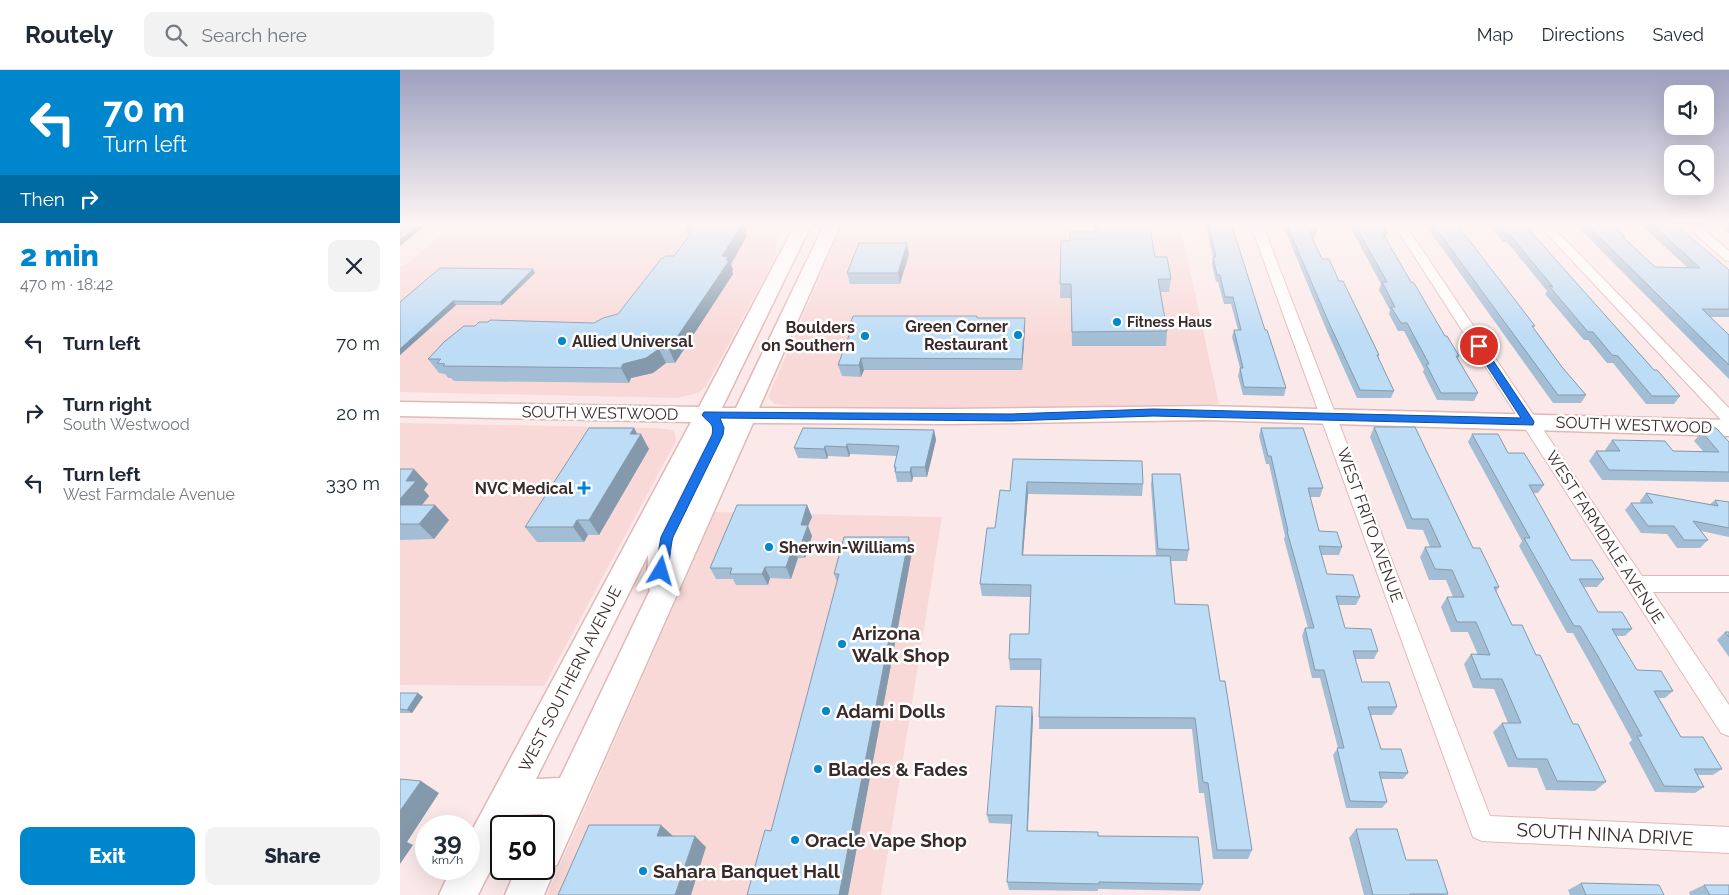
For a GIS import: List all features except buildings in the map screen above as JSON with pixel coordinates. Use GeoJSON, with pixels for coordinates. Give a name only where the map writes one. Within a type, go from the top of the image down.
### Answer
{"type":"FeatureCollection","features":[{"type":"Feature","properties":{"kind":"main road","name":"WEST SOUTHERN AVENUE"},"geometry":{"type":"LineString","coordinates":[[458,895],[785,262]]}},
{"type":"Feature","properties":{"kind":"main road"},"geometry":{"type":"LineString","coordinates":[[555,828],[816,262]]}},
{"type":"Feature","properties":{"kind":"main road"},"geometry":{"type":"LineString","coordinates":[[745,415],[732,403],[764,334],[768,316],[764,302]]}},
{"type":"Feature","properties":{"kind":"main road","name":"SOUTH WESTWOOD"},"geometry":{"type":"LineString","coordinates":[[400,409],[707,415],[1011,417],[1136,412],[1729,428]]}},
{"type":"Feature","properties":{"kind":"main road"},"geometry":{"type":"LineString","coordinates":[[661,597],[662,554],[667,537],[719,428],[716,421],[707,415]]}},
{"type":"Feature","properties":{"kind":"main road"},"geometry":{"type":"LineString","coordinates":[[508,798],[570,795]]}},
{"type":"Feature","properties":{"kind":"main road"},"geometry":{"type":"LineString","coordinates":[[524,895],[531,880]]}},
{"type":"Feature","properties":{"kind":"street","name":"WEST FRITO AVENUE"},"geometry":{"type":"LineString","coordinates":[[1270,262],[1482,828]]}},
{"type":"Feature","properties":{"kind":"street","name":"WEST FARMDALE AVENUE"},"geometry":{"type":"LineString","coordinates":[[1423,262],[1729,725]]}},
{"type":"Feature","properties":{"kind":"street"},"geometry":{"type":"LineString","coordinates":[[1578,262],[1729,418]]}},
{"type":"Feature","properties":{"kind":"street"},"geometry":{"type":"LineString","coordinates":[[1636,584],[1729,584]]}},
{"type":"Feature","properties":{"kind":"street","name":"SOUTH NINA DRIVE"},"geometry":{"type":"LineString","coordinates":[[1482,828],[1729,840]]}},
{"type":"Feature","properties":{"kind":"shaded area"},"geometry":{"type":"Polygon","coordinates":[[[409,262],[773,262],[706,386],[698,393],[677,398],[400,392],[400,266],[404,266],[409,262]]]}},
{"type":"Feature","properties":{"kind":"shaded area"},"geometry":{"type":"Polygon","coordinates":[[[826,262],[1188,262],[1219,404],[969,411],[790,406],[774,404],[768,397],[826,262]]]}},
{"type":"Feature","properties":{"kind":"shaded area"},"geometry":{"type":"Polygon","coordinates":[[[400,423],[657,428],[672,430],[675,433],[676,441],[544,686],[400,685],[400,423]]]}},
{"type":"Feature","properties":{"kind":"shaded area"},"geometry":{"type":"Polygon","coordinates":[[[715,512],[942,517],[881,895],[547,895],[715,512]]]}},
{"type":"Feature","properties":{"kind":"place","name":"Fitness Haus"},"geometry":{"type":"Point","coordinates":[1117,322]}},
{"type":"Feature","properties":{"kind":"place","name":"Green Corner Restaurant"},"geometry":{"type":"Point","coordinates":[1018,335]}},
{"type":"Feature","properties":{"kind":"place","name":"Boulders on Southern"},"geometry":{"type":"Point","coordinates":[865,336]}},
{"type":"Feature","properties":{"kind":"place","name":"Allied Universal"},"geometry":{"type":"Point","coordinates":[562,341]}},
{"type":"Feature","properties":{"kind":"place","name":"NVC Medical"},"geometry":{"type":"Point","coordinates":[584,488]}},
{"type":"Feature","properties":{"kind":"place","name":"Sherwin-Williams"},"geometry":{"type":"Point","coordinates":[769,547]}},
{"type":"Feature","properties":{"kind":"place","name":"Arizona Walk Shop"},"geometry":{"type":"Point","coordinates":[842,644]}},
{"type":"Feature","properties":{"kind":"place","name":"Adami Dolls"},"geometry":{"type":"Point","coordinates":[826,711]}},
{"type":"Feature","properties":{"kind":"place","name":"Blades & Fades"},"geometry":{"type":"Point","coordinates":[818,769]}},
{"type":"Feature","properties":{"kind":"place","name":"Oracle Vape Shop"},"geometry":{"type":"Point","coordinates":[795,840]}},
{"type":"Feature","properties":{"kind":"place","name":"Sahara Banquet Hall"},"geometry":{"type":"Point","coordinates":[643,871]}},
{"type":"Feature","properties":{"kind":"route"},"geometry":{"type":"LineString","coordinates":[[661,571],[662,554],[667,537],[717,435],[719,428],[716,421],[707,415],[1011,417],[1153,412],[1529,422],[1479,346]]}}]}
